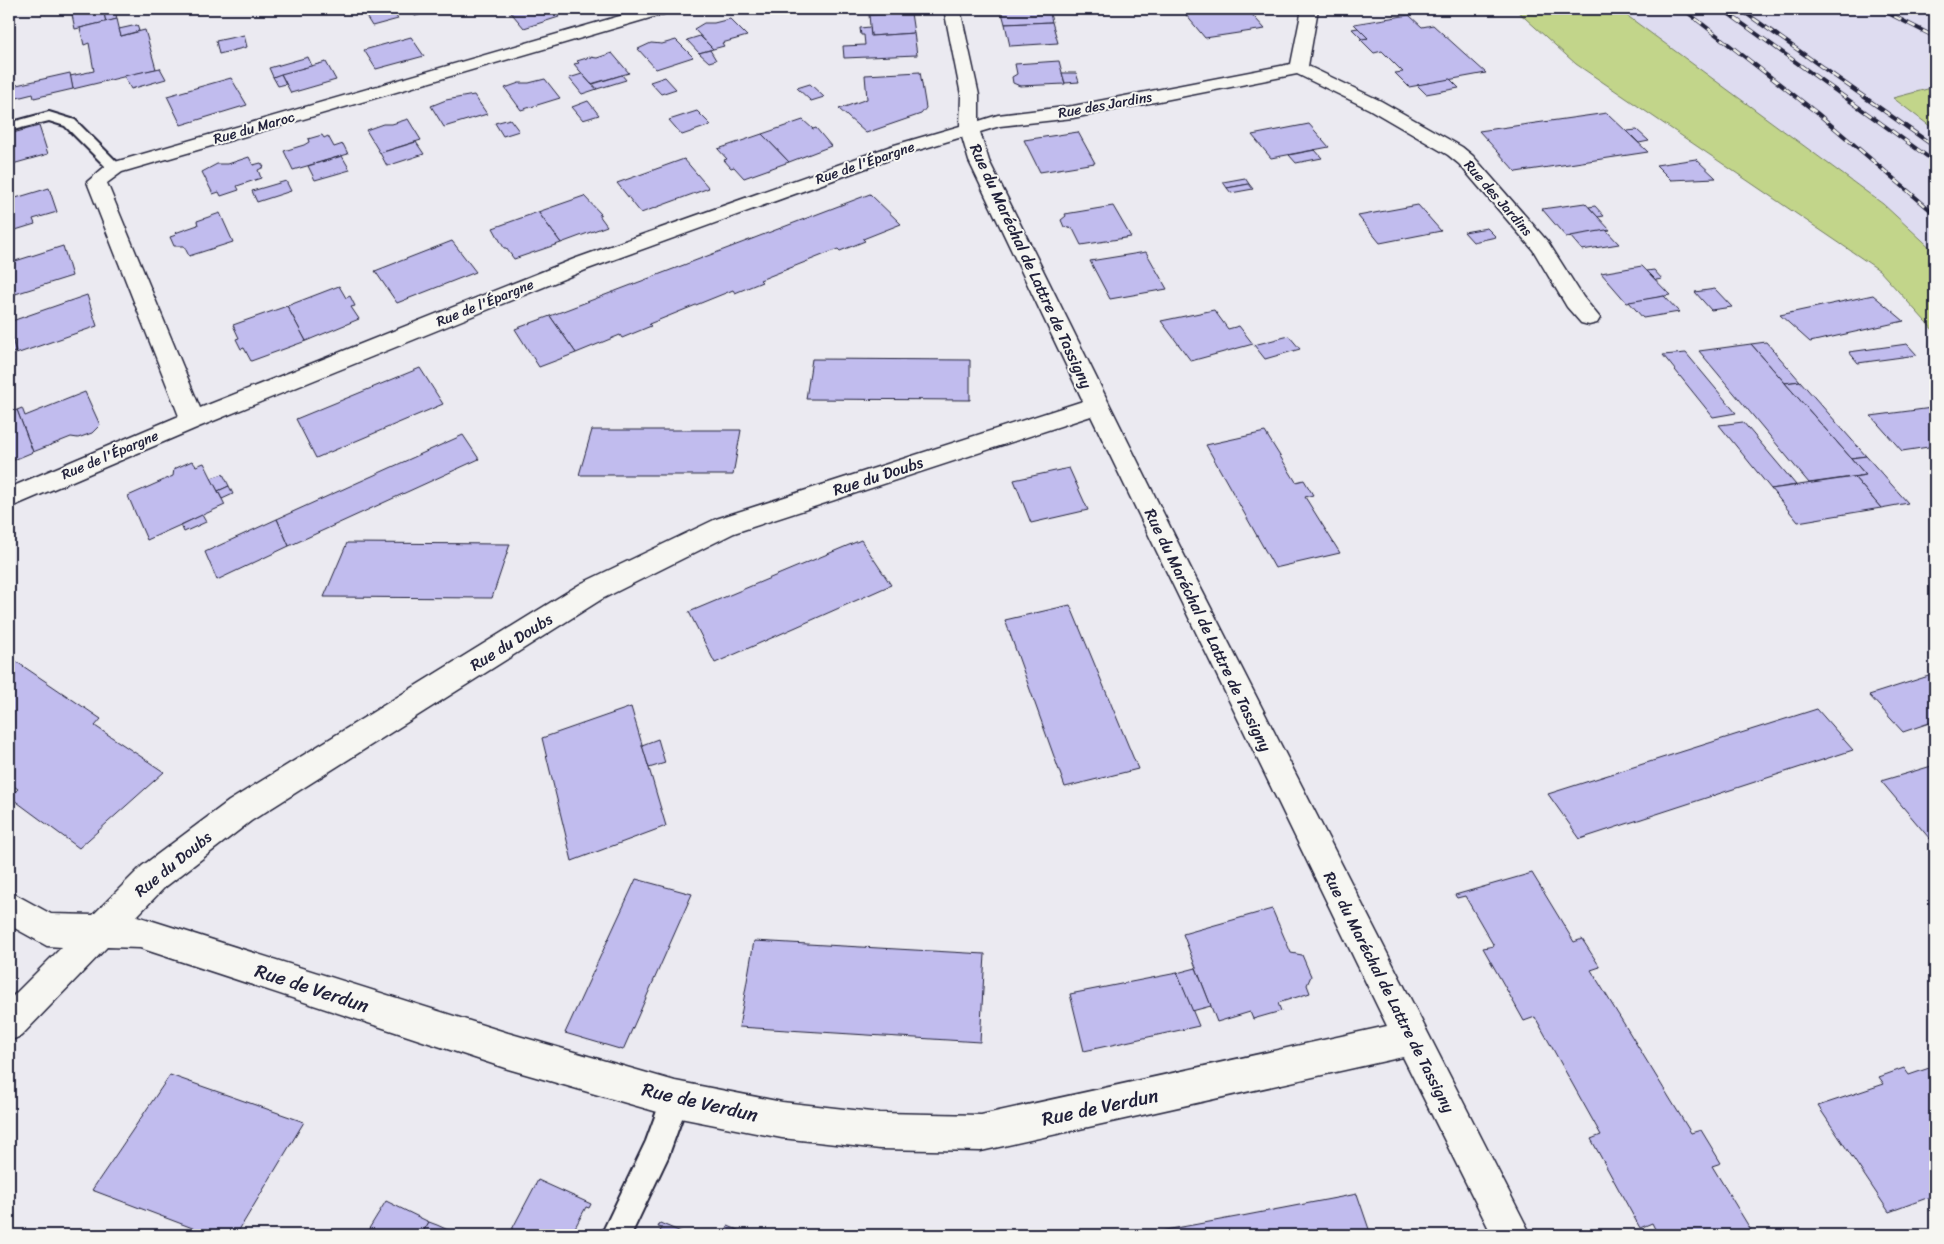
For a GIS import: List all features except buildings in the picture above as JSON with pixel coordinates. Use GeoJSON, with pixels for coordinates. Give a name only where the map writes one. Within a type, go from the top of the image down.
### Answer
{"type":"FeatureCollection","features":[{"type":"Feature","properties":{"kind":"street","name":"Rue du Maroc"},"geometry":{"type":"LineString","coordinates":[[193,420],[97,182],[115,168],[661,9]]}},
{"type":"Feature","properties":{"kind":"street","name":"Rue du Maréchal de Lattre de Tassigny"},"geometry":{"type":"LineString","coordinates":[[952,9],[970,95],[970,128],[979,161],[1097,405],[1411,1038],[1512,1235]]}},
{"type":"Feature","properties":{"kind":"street"},"geometry":{"type":"LineString","coordinates":[[1299,68],[1310,9]]}},
{"type":"Feature","properties":{"kind":"street","name":"Rue des Jardins"},"geometry":{"type":"LineString","coordinates":[[970,128],[998,121],[1073,112],[1299,68],[1375,105],[1455,151],[1466,160],[1541,247],[1575,302],[1589,318]]}},
{"type":"Feature","properties":{"kind":"street","name":"Rue de l'Épargne"},"geometry":{"type":"LineString","coordinates":[[9,500],[45,482],[193,420],[581,264],[898,150],[970,128]]}},
{"type":"Feature","properties":{"kind":"street","name":"Rue du Doubs"},"geometry":{"type":"LineString","coordinates":[[9,1024],[153,876],[240,811],[592,591],[725,526],[1097,405]]}},
{"type":"Feature","properties":{"kind":"street","name":"Rue de Verdun"},"geometry":{"type":"LineString","coordinates":[[9,908],[47,930],[140,932],[508,1051],[675,1100],[782,1120],[880,1132],[981,1133],[1411,1038]]}},
{"type":"Feature","properties":{"kind":"lane"},"geometry":{"type":"LineString","coordinates":[[9,126],[49,116],[70,123],[115,168]]}},
{"type":"Feature","properties":{"kind":"lane"},"geometry":{"type":"LineString","coordinates":[[616,1235],[658,1147],[675,1100]]}},
{"type":"Feature","properties":{"kind":"shaded area"},"geometry":{"type":"Polygon","coordinates":[[[1618,9],[1911,9],[1935,21],[1935,87],[1893,99],[1935,130],[1935,252],[1883,204],[1618,9]]]}},
{"type":"Feature","properties":{"kind":"green space"},"geometry":{"type":"Polygon","coordinates":[[[1515,9],[1618,9],[1883,204],[1935,252],[1935,332],[1879,270],[1576,64],[1515,9]]]}},
{"type":"Feature","properties":{"kind":"green space"},"geometry":{"type":"Polygon","coordinates":[[[1935,87],[1935,130],[1893,98],[1935,87]]]}},
{"type":"Feature","properties":{"kind":"railway"},"geometry":{"type":"LineString","coordinates":[[1683,9],[1817,113],[1935,214]]}},
{"type":"Feature","properties":{"kind":"railway"},"geometry":{"type":"LineString","coordinates":[[1722,9],[1935,162]]}},
{"type":"Feature","properties":{"kind":"railway"},"geometry":{"type":"LineString","coordinates":[[1740,9],[1935,147]]}},
{"type":"Feature","properties":{"kind":"railway"},"geometry":{"type":"LineString","coordinates":[[1880,9],[1935,37]]}}]}
